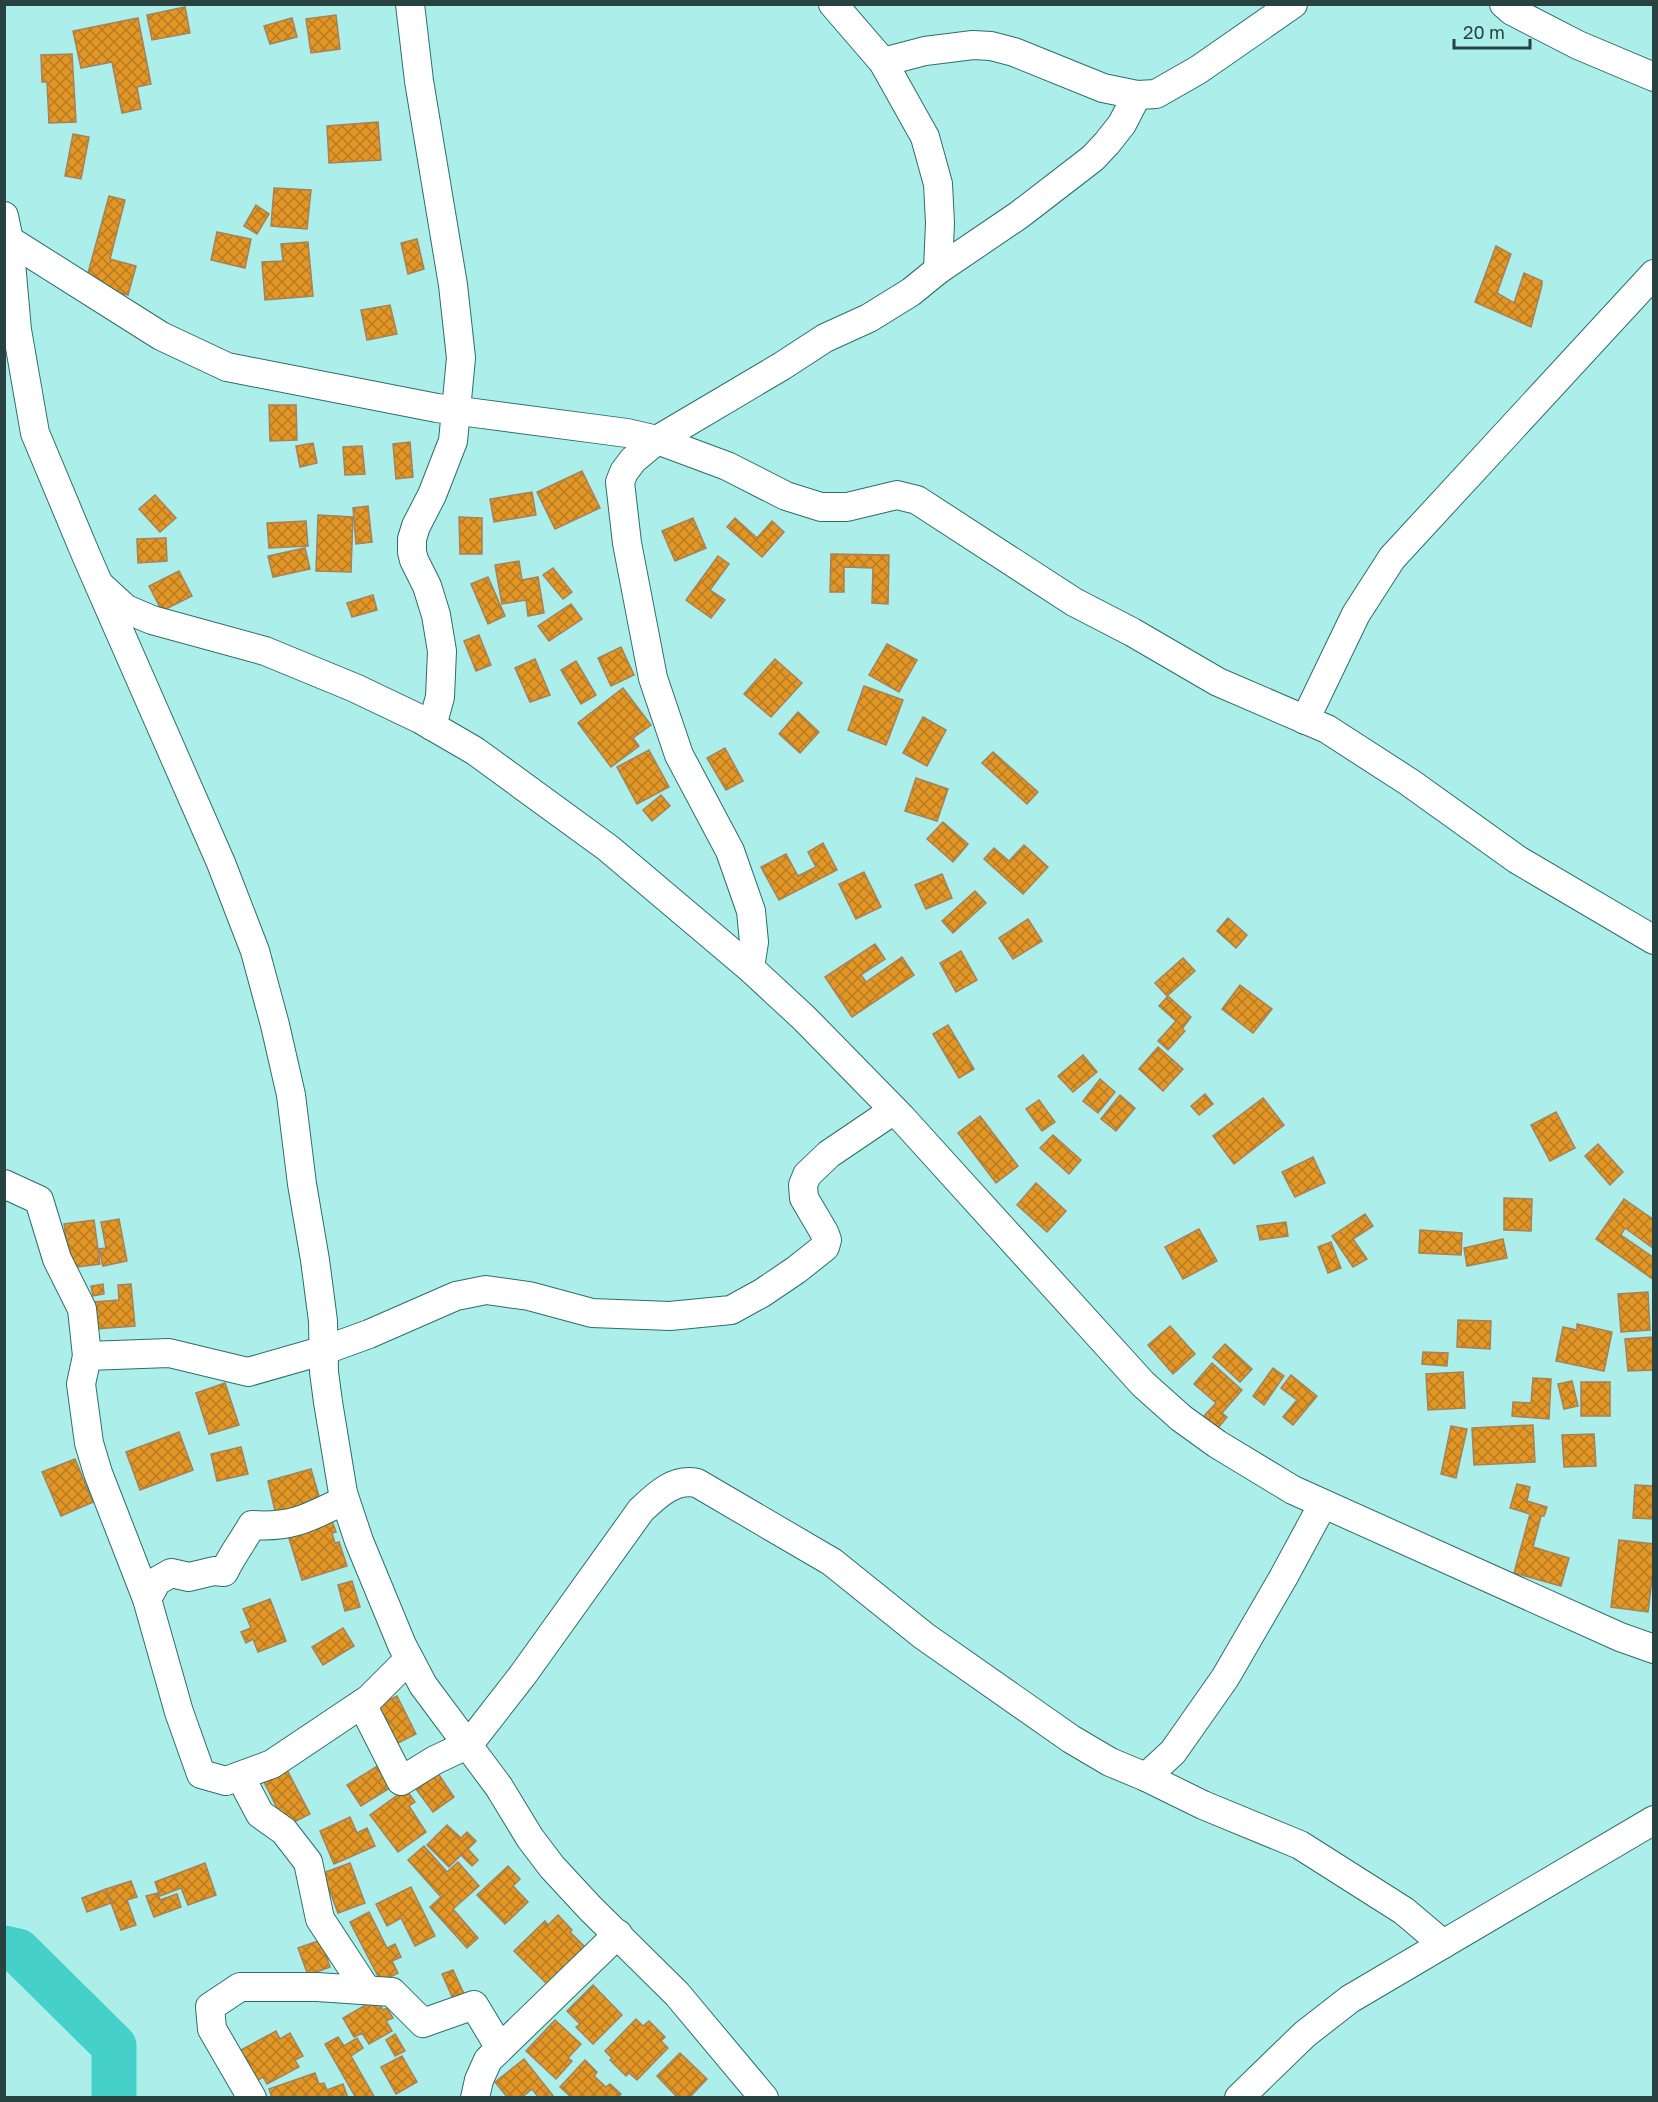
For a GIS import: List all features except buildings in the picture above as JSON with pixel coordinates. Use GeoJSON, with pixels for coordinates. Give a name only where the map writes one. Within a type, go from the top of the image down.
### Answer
{"type":"FeatureCollection","features":[{"type":"Feature","properties":{"kind":"street"},"geometry":{"type":"LineString","coordinates":[[410,4],[419,81],[453,285],[461,358],[453,441],[412,539],[414,560],[427,586],[436,615],[442,651],[440,697],[432,726]]}},
{"type":"Feature","properties":{"kind":"street"},"geometry":{"type":"LineString","coordinates":[[833,4],[883,62],[925,137],[938,184],[940,223],[938,270]]}},
{"type":"Feature","properties":{"kind":"street"},"geometry":{"type":"LineString","coordinates":[[883,62],[925,51],[973,45],[991,46],[1014,52],[1103,88],[1137,95],[1156,94],[1175,84],[1293,4]]}},
{"type":"Feature","properties":{"kind":"street"},"geometry":{"type":"LineString","coordinates":[[1504,4],[1512,11],[1578,45],[1653,77]]}},
{"type":"Feature","properties":{"kind":"street"},"geometry":{"type":"LineString","coordinates":[[750,968],[754,942],[751,911],[730,851],[679,755],[653,678],[627,543],[620,482],[624,472],[633,460],[657,440],[825,338],[869,318],[911,292],[938,270],[1019,215],[1093,158],[1122,124],[1137,95]]}},
{"type":"Feature","properties":{"kind":"street"},"geometry":{"type":"LineString","coordinates":[[7,228],[161,336],[227,368],[437,408],[537,423],[627,433],[657,440],[727,466],[786,496],[820,507],[848,507],[897,495],[917,500],[1074,602],[1132,632],[1218,682],[1327,729],[1409,782],[1518,860],[1653,940]]}},
{"type":"Feature","properties":{"kind":"street"},"geometry":{"type":"LineString","coordinates":[[7,228],[17,330],[35,433],[193,798],[255,951],[291,1095],[323,1321],[328,1402],[345,1500],[358,1541],[409,1659],[423,1685],[469,1744],[530,1838],[552,1867],[590,1908],[677,1994],[764,2097]]}},
{"type":"Feature","properties":{"kind":"street"},"geometry":{"type":"LineString","coordinates":[[1305,720],[1356,614],[1392,558],[1653,274]]}},
{"type":"Feature","properties":{"kind":"street"},"geometry":{"type":"LineString","coordinates":[[99,583],[126,609],[152,620],[265,651],[355,688],[432,726],[475,751],[608,848],[750,968],[804,1018],[894,1110],[1143,1384],[1181,1418],[1216,1444],[1293,1491],[1620,1637],[1653,1649]]}},
{"type":"Feature","properties":{"kind":"street"},"geometry":{"type":"LineString","coordinates":[[87,1356],[169,1353],[248,1372],[325,1350],[397,1323],[456,1296],[486,1290],[506,1292],[592,1313],[670,1316],[731,1310],[770,1288],[820,1253],[825,1247],[827,1240],[824,1232],[804,1198],[803,1185],[807,1175],[829,1154],[894,1110]]}},
{"type":"Feature","properties":{"kind":"street"},"geometry":{"type":"LineString","coordinates":[[4,1184],[39,1200],[57,1259],[82,1309],[87,1356],[81,1384],[89,1443],[98,1473],[147,1599],[179,1712],[201,1774],[226,1781],[272,1764],[362,1704],[409,1659]]}},
{"type":"Feature","properties":{"kind":"street"},"geometry":{"type":"LineString","coordinates":[[362,1704],[401,1781],[435,1760],[469,1744],[528,1667],[641,1510],[662,1490],[688,1481],[698,1483],[832,1562],[924,1636],[1022,1707],[1071,1739],[1110,1762],[1203,1805],[1300,1845],[1404,1911],[1443,1944]]}},
{"type":"Feature","properties":{"kind":"street"},"geometry":{"type":"LineString","coordinates":[[147,1599],[157,1581],[171,1573],[189,1577],[214,1571],[224,1572],[231,1556],[242,1543],[252,1525],[275,1526],[291,1523],[309,1518],[345,1500]]}},
{"type":"Feature","properties":{"kind":"street"},"geometry":{"type":"LineString","coordinates":[[1146,1777],[1173,1752],[1225,1678],[1323,1504]]}},
{"type":"Feature","properties":{"kind":"street"},"geometry":{"type":"LineString","coordinates":[[240,1776],[260,1814],[284,1831],[308,1862],[320,1919],[366,1989]]}},
{"type":"Feature","properties":{"kind":"street"},"geometry":{"type":"LineString","coordinates":[[1239,2097],[1305,2034],[1350,1999],[1653,1820]]}},
{"type":"Feature","properties":{"kind":"street"},"geometry":{"type":"LineString","coordinates":[[475,2097],[479,2080],[488,2060],[618,1934]]}},
{"type":"Feature","properties":{"kind":"street"},"geometry":{"type":"LineString","coordinates":[[252,2097],[212,2029],[210,2007],[240,1987],[366,1989],[392,1992],[423,2023],[474,2004],[500,2048]]}},
{"type":"Feature","properties":{"kind":"waterway"},"geometry":{"type":"LineString","coordinates":[[4,1948],[18,1951],[114,2046],[114,2098]]}}]}
